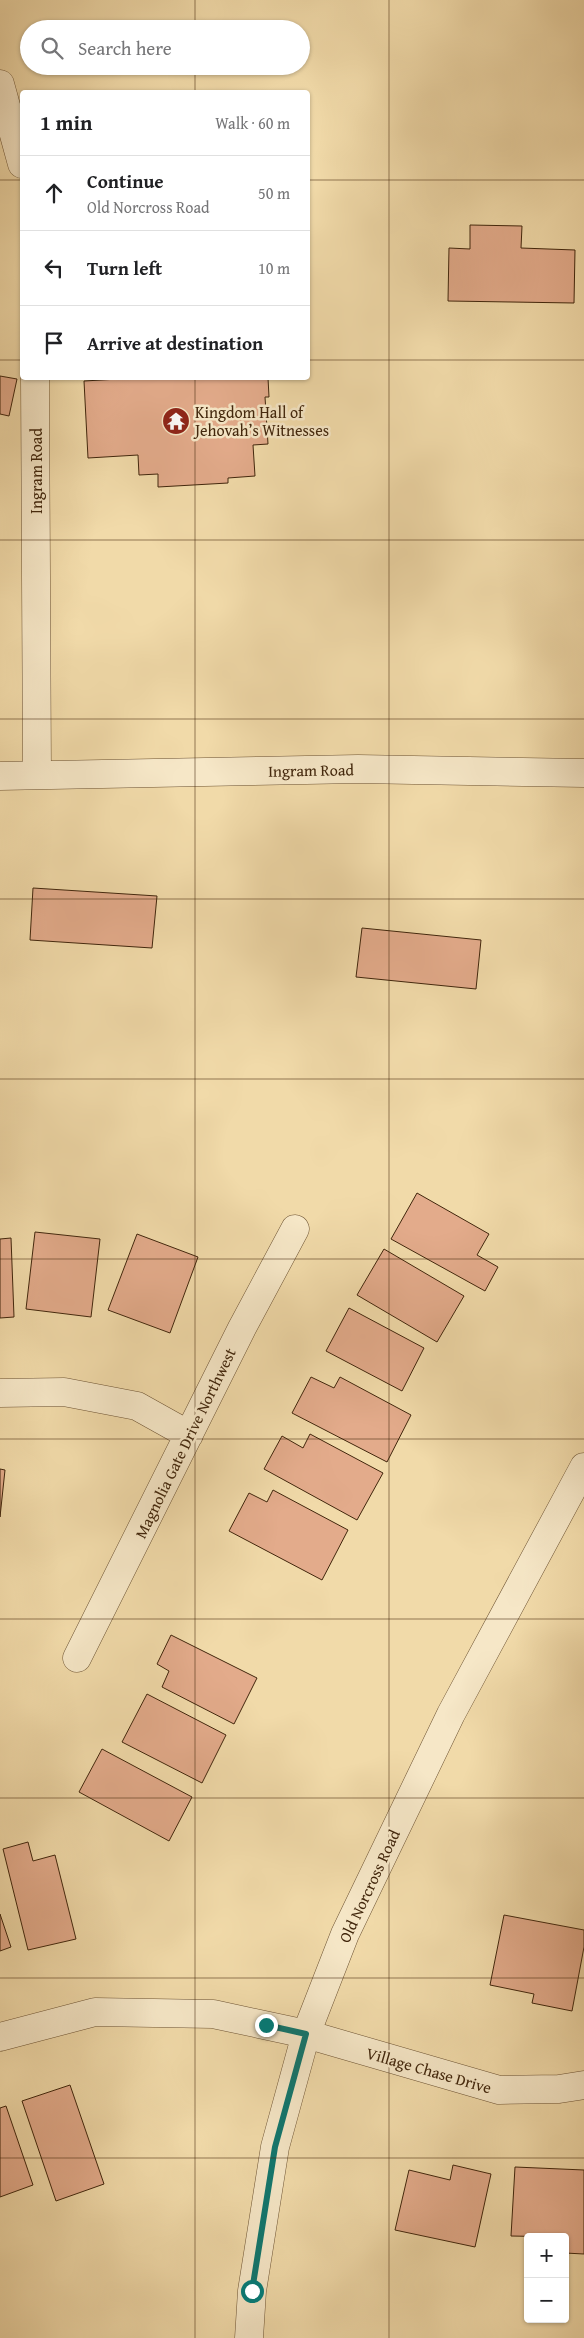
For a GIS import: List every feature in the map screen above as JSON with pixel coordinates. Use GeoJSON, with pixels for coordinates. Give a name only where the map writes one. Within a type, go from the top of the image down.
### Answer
{"type":"FeatureCollection","features":[{"type":"Feature","properties":{"kind":"street"},"geometry":{"type":"LineString","coordinates":[[0,84],[20,157]]}},
{"type":"Feature","properties":{"kind":"street","name":"Ingram Road"},"geometry":{"type":"LineString","coordinates":[[35,380],[37,774]]}},
{"type":"Feature","properties":{"kind":"street","name":"Ingram Road"},"geometry":{"type":"LineString","coordinates":[[0,776],[358,769],[584,773]]}},
{"type":"Feature","properties":{"kind":"street","name":"Magnolia Gate Drive Northwest"},"geometry":{"type":"LineString","coordinates":[[77,1658],[242,1328],[295,1228]]}},
{"type":"Feature","properties":{"kind":"street"},"geometry":{"type":"LineString","coordinates":[[0,1393],[64,1392],[137,1406],[190,1435]]}},
{"type":"Feature","properties":{"kind":"street","name":"Old Norcross Road"},"geometry":{"type":"LineString","coordinates":[[249,2338],[252,2291],[275,2147],[306,2034],[345,1934],[447,1723],[584,1467]]}},
{"type":"Feature","properties":{"kind":"street","name":"Village Chase Drive"},"geometry":{"type":"LineString","coordinates":[[0,2037],[95,2012],[213,2014],[306,2034],[499,2090],[559,2089],[584,2084]]}},
{"type":"Feature","properties":{"kind":"building"},"geometry":{"type":"Polygon","coordinates":[[[470,225],[522,226],[521,248],[575,250],[574,303],[448,301],[449,248],[470,249],[470,225]]]}},
{"type":"Feature","properties":{"kind":"building"},"geometry":{"type":"Polygon","coordinates":[[[0,376],[17,379],[9,416],[0,414],[0,376]]]}},
{"type":"Feature","properties":{"kind":"building","name":"Kingdom Hall of Jehovah’s Witnesses"},"geometry":{"type":"Polygon","coordinates":[[[268,380],[269,397],[265,397],[268,444],[253,445],[255,476],[228,478],[228,483],[158,487],[158,474],[139,475],[138,455],[88,458],[84,381],[268,380]]]}},
{"type":"Feature","properties":{"kind":"building"},"geometry":{"type":"Polygon","coordinates":[[[33,888],[157,896],[152,948],[30,940],[33,888]]]}},
{"type":"Feature","properties":{"kind":"building"},"geometry":{"type":"Polygon","coordinates":[[[362,928],[481,940],[476,989],[356,977],[362,928]]]}},
{"type":"Feature","properties":{"kind":"building"},"geometry":{"type":"Polygon","coordinates":[[[417,1193],[489,1234],[477,1255],[498,1267],[485,1291],[391,1239],[417,1193]]]}},
{"type":"Feature","properties":{"kind":"building"},"geometry":{"type":"Polygon","coordinates":[[[35,1232],[100,1239],[91,1317],[26,1309],[35,1232]]]}},
{"type":"Feature","properties":{"kind":"building"},"geometry":{"type":"Polygon","coordinates":[[[137,1234],[198,1257],[170,1333],[108,1310],[137,1234]]]}},
{"type":"Feature","properties":{"kind":"building"},"geometry":{"type":"Polygon","coordinates":[[[11,1238],[14,1317],[0,1318],[0,1239],[11,1238]]]}},
{"type":"Feature","properties":{"kind":"building"},"geometry":{"type":"Polygon","coordinates":[[[384,1249],[464,1296],[437,1342],[357,1295],[384,1249]]]}},
{"type":"Feature","properties":{"kind":"building"},"geometry":{"type":"Polygon","coordinates":[[[349,1308],[424,1348],[402,1391],[326,1351],[349,1308]]]}},
{"type":"Feature","properties":{"kind":"building"},"geometry":{"type":"Polygon","coordinates":[[[311,1377],[334,1388],[340,1377],[411,1415],[387,1462],[292,1413],[311,1377]]]}},
{"type":"Feature","properties":{"kind":"building"},"geometry":{"type":"Polygon","coordinates":[[[310,1434],[383,1473],[357,1520],[264,1469],[282,1436],[303,1448],[310,1434]]]}},
{"type":"Feature","properties":{"kind":"building"},"geometry":{"type":"Polygon","coordinates":[[[0,1469],[5,1470],[0,1517],[0,1469]]]}},
{"type":"Feature","properties":{"kind":"building"},"geometry":{"type":"Polygon","coordinates":[[[273,1490],[348,1530],[322,1580],[229,1531],[249,1493],[267,1502],[273,1490]]]}},
{"type":"Feature","properties":{"kind":"building"},"geometry":{"type":"Polygon","coordinates":[[[171,1635],[257,1678],[234,1724],[162,1687],[169,1671],[157,1664],[171,1635]]]}},
{"type":"Feature","properties":{"kind":"building"},"geometry":{"type":"Polygon","coordinates":[[[147,1694],[226,1735],[202,1783],[122,1742],[147,1694]]]}},
{"type":"Feature","properties":{"kind":"building"},"geometry":{"type":"Polygon","coordinates":[[[102,1749],[192,1797],[169,1841],[79,1792],[102,1749]]]}},
{"type":"Feature","properties":{"kind":"building"},"geometry":{"type":"Polygon","coordinates":[[[28,1842],[33,1861],[55,1855],[76,1939],[28,1950],[3,1849],[28,1842]]]}},
{"type":"Feature","properties":{"kind":"building"},"geometry":{"type":"Polygon","coordinates":[[[0,1914],[11,1947],[0,1951],[0,1914]]]}},
{"type":"Feature","properties":{"kind":"building"},"geometry":{"type":"Polygon","coordinates":[[[504,1915],[584,1930],[584,1947],[572,2011],[532,2003],[534,1994],[490,1985],[504,1915]]]}},
{"type":"Feature","properties":{"kind":"building"},"geometry":{"type":"Polygon","coordinates":[[[70,2085],[104,2184],[56,2201],[22,2101],[70,2085]]]}},
{"type":"Feature","properties":{"kind":"building"},"geometry":{"type":"Polygon","coordinates":[[[6,2106],[33,2185],[0,2197],[0,2108],[6,2106]]]}},
{"type":"Feature","properties":{"kind":"building"},"geometry":{"type":"Polygon","coordinates":[[[453,2165],[491,2174],[475,2247],[395,2230],[409,2170],[450,2180],[453,2165]]]}},
{"type":"Feature","properties":{"kind":"building"},"geometry":{"type":"Polygon","coordinates":[[[515,2167],[584,2170],[584,2254],[569,2253],[569,2233],[524,2233],[524,2236],[511,2236],[515,2167]]]}},
{"type":"Feature","properties":{"kind":"place","name":"Kingdom Hall of Jehovah’s Witnesses"},"geometry":{"type":"Point","coordinates":[176,421]}},
{"type":"Feature","properties":{"kind":"route"},"geometry":{"type":"LineString","coordinates":[[252,2291],[275,2147],[306,2034],[266,2025]]}}]}
